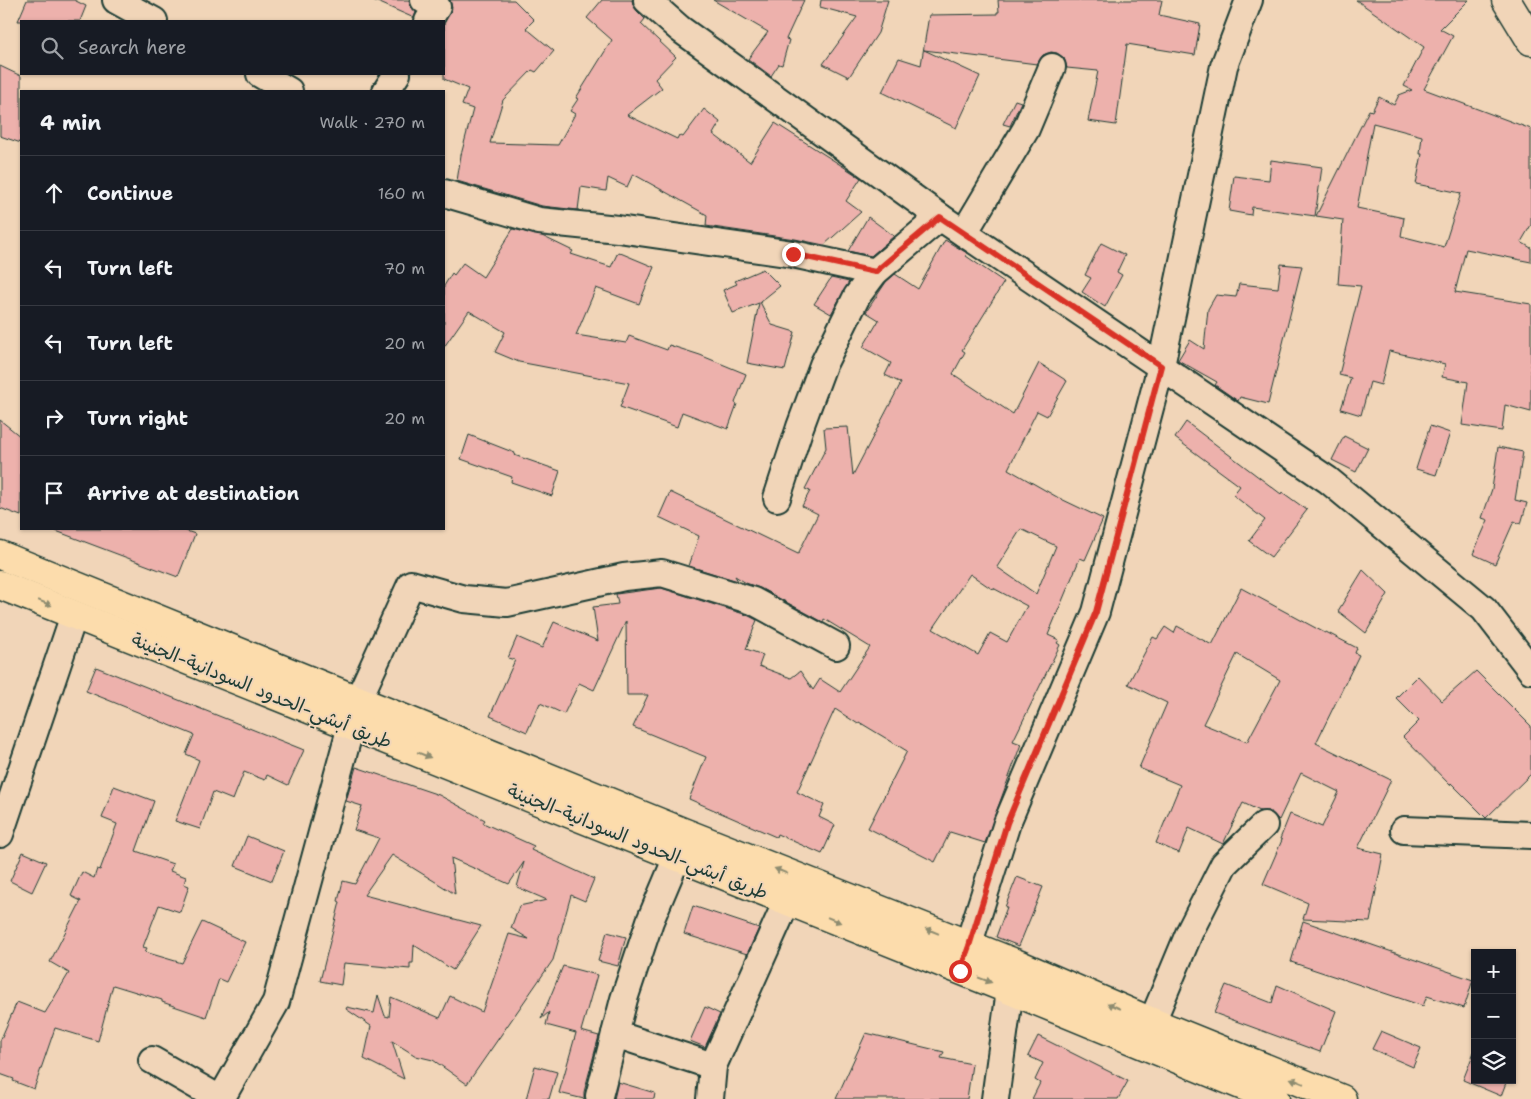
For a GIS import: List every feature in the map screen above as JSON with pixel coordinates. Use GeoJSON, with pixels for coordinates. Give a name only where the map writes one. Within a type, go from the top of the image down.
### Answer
{"type":"FeatureCollection","features":[{"type":"Feature","properties":{"kind":"highway"},"geometry":{"type":"LineString","coordinates":[[0,555],[355,713],[965,958]]}},
{"type":"Feature","properties":{"kind":"highway","name":"طريق أبشي-الحدود السودانية-الجنينة"},"geometry":{"type":"LineString","coordinates":[[0,585],[74,615],[355,713],[677,857],[787,901],[965,958],[1015,977],[1275,1099]]}},
{"type":"Feature","properties":{"kind":"highway"},"geometry":{"type":"LineString","coordinates":[[1015,977],[1152,1022],[1342,1099]]}},
{"type":"Feature","properties":{"kind":"street"},"geometry":{"type":"LineString","coordinates":[[116,0],[152,20]]}},
{"type":"Feature","properties":{"kind":"street"},"geometry":{"type":"LineString","coordinates":[[424,0],[437,7],[429,20]]}},
{"type":"Feature","properties":{"kind":"street"},"geometry":{"type":"LineString","coordinates":[[647,0],[680,29],[940,217],[1336,486],[1484,609],[1531,670]]}},
{"type":"Feature","properties":{"kind":"street"},"geometry":{"type":"LineString","coordinates":[[965,958],[1007,823],[1096,612],[1161,366],[1224,66],[1249,0]]}},
{"type":"Feature","properties":{"kind":"street"},"geometry":{"type":"LineString","coordinates":[[1506,0],[1531,41]]}},
{"type":"Feature","properties":{"kind":"street"},"geometry":{"type":"LineString","coordinates":[[964,233],[1026,129],[1052,67]]}},
{"type":"Feature","properties":{"kind":"street"},"geometry":{"type":"LineString","coordinates":[[262,75],[287,90]]}},
{"type":"Feature","properties":{"kind":"street"},"geometry":{"type":"LineString","coordinates":[[387,90],[396,75]]}},
{"type":"Feature","properties":{"kind":"street"},"geometry":{"type":"LineString","coordinates":[[445,193],[539,221],[618,229],[793,254],[875,272]]}},
{"type":"Feature","properties":{"kind":"street"},"geometry":{"type":"LineString","coordinates":[[777,498],[823,365],[857,296],[875,272],[940,217]]}},
{"type":"Feature","properties":{"kind":"street"},"geometry":{"type":"LineString","coordinates":[[152,1060],[221,1099],[276,1002],[355,713],[411,584],[464,599],[507,603],[624,577],[662,573],[753,601],[836,646]]}},
{"type":"Feature","properties":{"kind":"street"},"geometry":{"type":"LineString","coordinates":[[0,834],[74,615]]}},
{"type":"Feature","properties":{"kind":"street"},"geometry":{"type":"LineString","coordinates":[[1152,1022],[1190,931],[1224,864],[1264,825]]}},
{"type":"Feature","properties":{"kind":"street"},"geometry":{"type":"LineString","coordinates":[[1404,830],[1531,835]]}},
{"type":"Feature","properties":{"kind":"street"},"geometry":{"type":"LineString","coordinates":[[600,1096],[624,999],[650,921],[677,857]]}},
{"type":"Feature","properties":{"kind":"street"},"geometry":{"type":"LineString","coordinates":[[710,1099],[712,1066],[787,901]]}},
{"type":"Feature","properties":{"kind":"street"},"geometry":{"type":"LineString","coordinates":[[995,1099],[1015,977]]}},
{"type":"Feature","properties":{"kind":"street"},"geometry":{"type":"LineString","coordinates":[[615,1034],[712,1066]]}},
{"type":"Feature","properties":{"kind":"building"},"geometry":{"type":"Polygon","coordinates":[[[27,0],[74,0],[86,6],[80,20],[18,21],[27,0]]]}},
{"type":"Feature","properties":{"kind":"building"},"geometry":{"type":"Polygon","coordinates":[[[373,0],[409,0],[411,7],[416,12],[414,18],[373,0]]]}},
{"type":"Feature","properties":{"kind":"building"},"geometry":{"type":"Polygon","coordinates":[[[450,0],[514,0],[534,20],[526,28],[554,51],[536,72],[532,70],[503,100],[490,143],[558,145],[575,114],[570,111],[578,99],[576,98],[612,40],[587,18],[602,0],[632,0],[637,11],[645,19],[641,24],[676,57],[655,79],[662,88],[627,115],[677,139],[679,135],[683,137],[704,109],[720,122],[713,134],[750,162],[775,123],[861,178],[846,201],[861,212],[824,245],[706,226],[707,215],[633,174],[627,187],[608,178],[606,191],[581,187],[578,210],[542,206],[457,181],[461,155],[473,109],[462,105],[468,89],[444,79],[445,22],[452,8],[450,0]]]}},
{"type":"Feature","properties":{"kind":"building"},"geometry":{"type":"Polygon","coordinates":[[[713,0],[804,0],[786,39],[789,40],[782,65],[779,64],[771,76],[748,59],[768,32],[713,0]]]}},
{"type":"Feature","properties":{"kind":"building"},"geometry":{"type":"Polygon","coordinates":[[[821,0],[888,0],[878,33],[849,77],[823,64],[857,17],[820,7],[821,0]]]}},
{"type":"Feature","properties":{"kind":"building"},"geometry":{"type":"Polygon","coordinates":[[[998,0],[1162,0],[1159,15],[1200,24],[1195,55],[1127,44],[1116,125],[1088,121],[1098,71],[1067,68],[1064,58],[1057,53],[1051,52],[1043,55],[1037,64],[924,50],[980,76],[956,128],[882,92],[899,58],[921,65],[929,15],[997,14],[999,12],[998,0]]]}},
{"type":"Feature","properties":{"kind":"building"},"geometry":{"type":"Polygon","coordinates":[[[1356,0],[1469,0],[1440,29],[1453,36],[1424,89],[1531,129],[1531,225],[1521,242],[1531,248],[1531,262],[1466,249],[1455,292],[1531,304],[1531,412],[1505,405],[1502,431],[1462,425],[1468,382],[1442,377],[1445,364],[1389,351],[1381,385],[1370,382],[1361,415],[1341,409],[1351,378],[1339,375],[1361,286],[1338,284],[1343,220],[1316,216],[1369,110],[1372,111],[1379,97],[1394,105],[1399,95],[1412,90],[1404,86],[1424,47],[1356,0]],[[1373,123],[1357,208],[1404,218],[1401,236],[1444,247],[1461,193],[1416,184],[1422,154],[1420,154],[1422,136],[1373,123]]]}},
{"type":"Feature","properties":{"kind":"building"},"geometry":{"type":"Polygon","coordinates":[[[0,66],[21,76],[20,143],[0,136],[0,66]]]}},
{"type":"Feature","properties":{"kind":"building"},"geometry":{"type":"Polygon","coordinates":[[[1015,100],[1021,102],[1010,126],[1003,124],[1015,100]]]}},
{"type":"Feature","properties":{"kind":"building"},"geometry":{"type":"Polygon","coordinates":[[[1271,160],[1322,167],[1315,216],[1252,207],[1251,215],[1229,211],[1234,176],[1269,180],[1271,160]]]}},
{"type":"Feature","properties":{"kind":"building"},"geometry":{"type":"Polygon","coordinates":[[[868,217],[894,236],[871,256],[848,251],[868,217]]]}},
{"type":"Feature","properties":{"kind":"building"},"geometry":{"type":"Polygon","coordinates":[[[513,229],[542,236],[573,251],[571,254],[611,267],[618,252],[654,267],[639,304],[596,288],[576,335],[626,343],[629,336],[667,350],[669,345],[700,355],[746,374],[728,429],[682,412],[677,427],[620,407],[629,383],[519,362],[495,352],[505,332],[469,311],[445,346],[445,284],[452,273],[454,275],[463,263],[483,277],[513,229]]]}},
{"type":"Feature","properties":{"kind":"building"},"geometry":{"type":"Polygon","coordinates":[[[945,240],[967,253],[966,256],[1004,282],[962,350],[965,352],[953,374],[1013,414],[1039,363],[1067,381],[1047,416],[1037,411],[1008,469],[1057,497],[1103,519],[1085,560],[1080,558],[1048,635],[1059,640],[1057,643],[1060,645],[1013,741],[1021,744],[985,843],[950,832],[935,862],[868,828],[907,751],[835,709],[797,792],[824,805],[819,817],[835,825],[822,854],[777,834],[776,837],[689,799],[706,757],[633,727],[648,695],[627,695],[626,621],[594,690],[579,683],[564,714],[540,703],[527,732],[490,716],[515,660],[508,658],[517,637],[542,648],[554,622],[598,641],[593,607],[618,604],[616,594],[661,588],[747,615],[757,620],[746,649],[763,655],[759,666],[791,678],[800,671],[813,690],[820,679],[840,692],[870,647],[824,619],[823,622],[735,576],[738,581],[689,566],[699,536],[659,517],[670,492],[798,554],[818,514],[802,506],[810,491],[805,489],[826,448],[824,428],[848,427],[853,475],[901,383],[885,375],[891,363],[863,347],[879,320],[866,312],[886,282],[895,274],[918,289],[945,240]],[[1021,529],[997,567],[1036,594],[1056,546],[1021,529]],[[970,574],[933,629],[978,655],[990,633],[1007,642],[1027,606],[992,589],[970,574]]]}},
{"type":"Feature","properties":{"kind":"building"},"geometry":{"type":"Polygon","coordinates":[[[1101,243],[1125,255],[1117,272],[1122,275],[1105,307],[1082,292],[1091,278],[1085,275],[1101,243]]]}},
{"type":"Feature","properties":{"kind":"building"},"geometry":{"type":"Polygon","coordinates":[[[1281,264],[1302,266],[1268,404],[1240,397],[1238,401],[1215,385],[1217,382],[1178,360],[1190,340],[1204,349],[1208,309],[1216,295],[1236,297],[1239,284],[1278,288],[1281,264]]]}},
{"type":"Feature","properties":{"kind":"building"},"geometry":{"type":"Polygon","coordinates":[[[763,269],[780,286],[760,302],[772,325],[795,332],[785,370],[747,363],[759,303],[733,313],[723,290],[737,284],[735,281],[763,269]]]}},
{"type":"Feature","properties":{"kind":"building"},"geometry":{"type":"Polygon","coordinates":[[[831,278],[849,282],[831,314],[814,304],[831,278]]]}},
{"type":"Feature","properties":{"kind":"building"},"geometry":{"type":"Polygon","coordinates":[[[0,420],[20,436],[20,516],[0,508],[0,420]]]}},
{"type":"Feature","properties":{"kind":"building"},"geometry":{"type":"Polygon","coordinates":[[[1186,422],[1281,494],[1282,492],[1307,510],[1271,557],[1249,541],[1265,520],[1233,495],[1240,486],[1175,438],[1186,422]]]}},
{"type":"Feature","properties":{"kind":"building"},"geometry":{"type":"Polygon","coordinates":[[[1430,426],[1450,433],[1436,475],[1416,469],[1430,426]]]}},
{"type":"Feature","properties":{"kind":"building"},"geometry":{"type":"Polygon","coordinates":[[[469,435],[515,453],[514,455],[560,471],[552,496],[511,482],[512,477],[461,459],[469,435]]]}},
{"type":"Feature","properties":{"kind":"building"},"geometry":{"type":"Polygon","coordinates":[[[1344,436],[1368,448],[1356,472],[1332,460],[1344,436]]]}},
{"type":"Feature","properties":{"kind":"building"},"geometry":{"type":"Polygon","coordinates":[[[1498,447],[1523,452],[1515,500],[1527,503],[1521,524],[1514,521],[1495,564],[1473,554],[1488,520],[1482,518],[1492,489],[1498,447]]]}},
{"type":"Feature","properties":{"kind":"building"},"geometry":{"type":"Polygon","coordinates":[[[184,530],[195,534],[178,577],[56,531],[184,530]]]}},
{"type":"Feature","properties":{"kind":"building"},"geometry":{"type":"Polygon","coordinates":[[[1363,570],[1388,594],[1366,633],[1338,611],[1363,570]]]}},
{"type":"Feature","properties":{"kind":"building"},"geometry":{"type":"Polygon","coordinates":[[[1241,588],[1357,648],[1355,653],[1359,655],[1316,743],[1391,780],[1358,848],[1383,854],[1370,922],[1303,919],[1308,903],[1263,884],[1282,840],[1280,839],[1290,814],[1322,827],[1339,792],[1301,773],[1279,820],[1269,811],[1260,811],[1243,803],[1223,844],[1189,828],[1179,853],[1156,843],[1180,785],[1139,768],[1167,703],[1128,684],[1153,637],[1157,639],[1165,627],[1174,633],[1177,626],[1212,645],[1241,588]],[[1237,654],[1203,724],[1247,742],[1280,680],[1237,654]]]}},
{"type":"Feature","properties":{"kind":"building"},"geometry":{"type":"Polygon","coordinates":[[[96,667],[304,750],[288,785],[267,775],[265,780],[244,772],[233,800],[213,792],[200,829],[175,821],[199,760],[186,754],[194,735],[86,691],[96,667]]]}},
{"type":"Feature","properties":{"kind":"building"},"geometry":{"type":"Polygon","coordinates":[[[1476,671],[1531,726],[1531,774],[1486,818],[1451,783],[1450,785],[1403,737],[1419,721],[1396,698],[1418,676],[1442,701],[1476,671]]]}},
{"type":"Feature","properties":{"kind":"building"},"geometry":{"type":"Polygon","coordinates":[[[356,767],[439,795],[485,820],[483,823],[534,846],[531,850],[594,879],[585,901],[571,895],[553,960],[467,1084],[433,1060],[416,1056],[392,1041],[404,1079],[364,1059],[371,1026],[346,1009],[347,1007],[374,1013],[378,995],[385,1016],[389,1017],[391,997],[440,1018],[450,996],[482,1012],[509,934],[529,939],[511,928],[519,906],[547,900],[517,887],[524,862],[509,884],[451,858],[455,894],[392,855],[364,895],[481,926],[453,970],[414,945],[413,963],[410,963],[410,969],[344,963],[341,985],[320,981],[340,902],[338,901],[343,881],[355,884],[379,838],[354,830],[362,806],[346,801],[356,767]]]}},
{"type":"Feature","properties":{"kind":"building"},"geometry":{"type":"Polygon","coordinates":[[[114,786],[154,801],[136,851],[173,864],[170,871],[186,877],[184,884],[189,886],[180,912],[159,905],[143,947],[147,948],[145,952],[182,963],[202,922],[245,942],[226,982],[219,979],[206,1017],[162,1002],[162,1000],[113,985],[98,1041],[55,1028],[34,1089],[0,1074],[0,1041],[17,1002],[45,1013],[69,973],[50,962],[81,901],[71,896],[82,872],[94,878],[97,869],[100,870],[117,824],[102,818],[114,786]]]}},
{"type":"Feature","properties":{"kind":"building"},"geometry":{"type":"Polygon","coordinates":[[[247,836],[284,851],[272,881],[235,866],[247,836]]]}},
{"type":"Feature","properties":{"kind":"building"},"geometry":{"type":"Polygon","coordinates":[[[23,852],[46,862],[32,892],[10,881],[23,852]]]}},
{"type":"Feature","properties":{"kind":"building"},"geometry":{"type":"Polygon","coordinates":[[[1017,877],[1043,887],[1019,946],[996,937],[1017,877]]]}},
{"type":"Feature","properties":{"kind":"building"},"geometry":{"type":"Polygon","coordinates":[[[693,906],[759,928],[747,954],[684,934],[693,906]]]}},
{"type":"Feature","properties":{"kind":"building"},"geometry":{"type":"Polygon","coordinates":[[[1303,921],[1471,979],[1471,986],[1464,1008],[1427,996],[1423,1006],[1291,962],[1303,921]]]}},
{"type":"Feature","properties":{"kind":"building"},"geometry":{"type":"Polygon","coordinates":[[[607,932],[626,937],[618,966],[598,961],[607,932]]]}},
{"type":"Feature","properties":{"kind":"building"},"geometry":{"type":"Polygon","coordinates":[[[563,966],[597,975],[581,1031],[599,1036],[584,1092],[584,1099],[559,1093],[576,1033],[546,1025],[549,1012],[541,1019],[563,966]]]}},
{"type":"Feature","properties":{"kind":"building"},"geometry":{"type":"Polygon","coordinates":[[[1226,985],[1272,1003],[1277,985],[1336,1011],[1320,1052],[1214,1013],[1226,985]]]}},
{"type":"Feature","properties":{"kind":"building"},"geometry":{"type":"Polygon","coordinates":[[[705,1007],[720,1014],[705,1047],[690,1041],[705,1007]]]}},
{"type":"Feature","properties":{"kind":"building"},"geometry":{"type":"Polygon","coordinates":[[[1381,1031],[1421,1048],[1413,1067],[1372,1049],[1381,1031]]]}},
{"type":"Feature","properties":{"kind":"building"},"geometry":{"type":"Polygon","coordinates":[[[866,1033],[944,1052],[941,1058],[972,1064],[967,1099],[836,1099],[866,1033]]]}},
{"type":"Feature","properties":{"kind":"building"},"geometry":{"type":"Polygon","coordinates":[[[1038,1036],[1128,1081],[1118,1099],[1032,1099],[1040,1083],[1035,1080],[1043,1063],[1028,1056],[1038,1036]]]}},
{"type":"Feature","properties":{"kind":"building"},"geometry":{"type":"Polygon","coordinates":[[[1471,1060],[1471,1083],[1463,1080],[1471,1060]]]}},
{"type":"Feature","properties":{"kind":"building"},"geometry":{"type":"Polygon","coordinates":[[[535,1066],[557,1072],[549,1099],[526,1099],[535,1066]]]}},
{"type":"Feature","properties":{"kind":"building"},"geometry":{"type":"Polygon","coordinates":[[[618,1082],[655,1093],[654,1099],[614,1099],[618,1082]]]}},
{"type":"Feature","properties":{"kind":"building"},"geometry":{"type":"Polygon","coordinates":[[[1472,1084],[1506,1084],[1501,1096],[1472,1084]]]}},
{"type":"Feature","properties":{"kind":"route"},"geometry":{"type":"LineString","coordinates":[[793,254],[875,272],[940,217],[1161,366],[1096,612],[1007,823],[960,971]]}}]}
